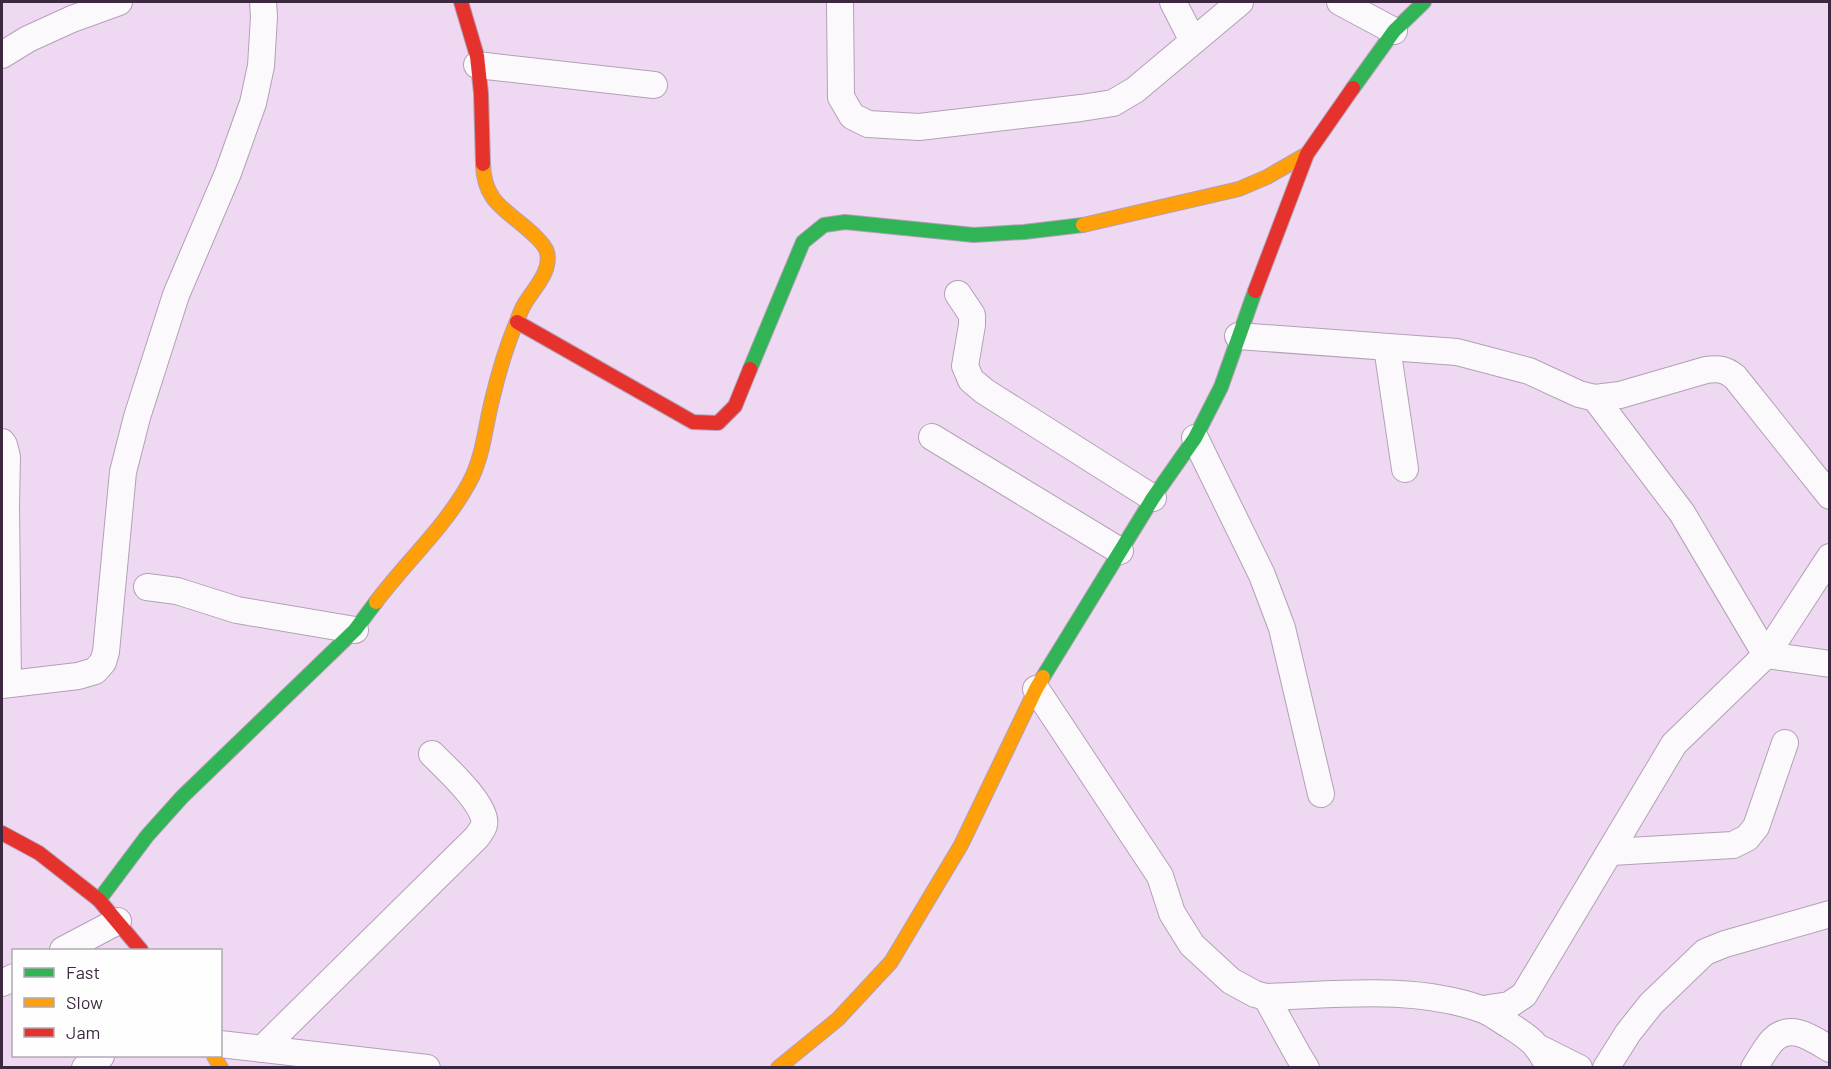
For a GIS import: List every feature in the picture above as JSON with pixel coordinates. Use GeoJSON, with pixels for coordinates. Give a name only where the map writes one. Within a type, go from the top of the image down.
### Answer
{"type":"FeatureCollection","features":[{"type":"Feature","properties":{"kind":"street"},"geometry":{"type":"LineString","coordinates":[[2,55],[36,35],[119,2]]}},
{"type":"Feature","properties":{"kind":"street"},"geometry":{"type":"LineString","coordinates":[[2,442],[7,457],[5,684],[78,676],[95,671],[103,662],[106,652],[123,472],[137,417],[176,295],[228,173],[253,103],[261,66],[263,2]]}},
{"type":"Feature","properties":{"kind":"street"},"geometry":{"type":"LineString","coordinates":[[840,2],[842,97],[852,116],[868,124],[919,127],[1113,103],[1136,90],[1240,2]]}},
{"type":"Feature","properties":{"kind":"street"},"geometry":{"type":"LineString","coordinates":[[1173,2],[1193,41]]}},
{"type":"Feature","properties":{"kind":"street"},"geometry":{"type":"LineString","coordinates":[[1340,2],[1394,31]]}},
{"type":"Feature","properties":{"kind":"street"},"geometry":{"type":"LineString","coordinates":[[778,1068],[838,1019],[891,962],[961,845],[1036,689],[1153,498],[1196,438],[1221,387],[1307,154],[1394,31],[1424,2]]}},
{"type":"Feature","properties":{"kind":"street"},"geometry":{"type":"LineString","coordinates":[[99,900],[147,836],[182,797],[355,630],[389,584],[443,521],[469,483],[481,453],[492,400],[507,346],[524,305],[538,285],[546,267],[547,252],[541,241],[503,210],[489,194],[483,177],[481,93],[468,4]]}},
{"type":"Feature","properties":{"kind":"street"},"geometry":{"type":"LineString","coordinates":[[477,65],[654,85]]}},
{"type":"Feature","properties":{"kind":"street"},"geometry":{"type":"LineString","coordinates":[[517,322],[693,422],[718,423],[735,406],[803,242],[824,225],[845,222],[974,235],[1076,226],[1239,189],[1267,177],[1307,154]]}},
{"type":"Feature","properties":{"kind":"street"},"geometry":{"type":"LineString","coordinates":[[958,294],[972,315],[965,366],[971,380],[984,391],[1153,498]]}},
{"type":"Feature","properties":{"kind":"street"},"geometry":{"type":"LineString","coordinates":[[1238,336],[1457,352],[1529,371],[1579,394],[1595,398],[1620,395],[1718,368],[1728,371],[1735,377],[1830,496]]}},
{"type":"Feature","properties":{"kind":"street"},"geometry":{"type":"LineString","coordinates":[[1387,347],[1405,469]]}},
{"type":"Feature","properties":{"kind":"street"},"geometry":{"type":"LineString","coordinates":[[1595,398],[1682,513],[1766,655]]}},
{"type":"Feature","properties":{"kind":"street"},"geometry":{"type":"LineString","coordinates":[[932,437],[1120,551]]}},
{"type":"Feature","properties":{"kind":"street"},"geometry":{"type":"LineString","coordinates":[[1196,438],[1262,575],[1282,628],[1321,794]]}},
{"type":"Feature","properties":{"kind":"street"},"geometry":{"type":"LineString","coordinates":[[1483,1010],[1509,1005],[1524,995],[1674,744],[1766,655],[1830,557]]}},
{"type":"Feature","properties":{"kind":"street"},"geometry":{"type":"LineString","coordinates":[[147,587],[177,591],[237,610],[355,630]]}},
{"type":"Feature","properties":{"kind":"street"},"geometry":{"type":"LineString","coordinates":[[1766,655],[1830,664]]}},
{"type":"Feature","properties":{"kind":"street"},"geometry":{"type":"LineString","coordinates":[[1036,689],[1160,876],[1172,913],[1192,945],[1231,981],[1255,994],[1266,997],[1409,993],[1449,1000],[1483,1010],[1524,1035],[1545,1059],[1579,1068]]}},
{"type":"Feature","properties":{"kind":"street"},"geometry":{"type":"LineString","coordinates":[[1611,852],[1733,846],[1747,838],[1756,827],[1785,743]]}},
{"type":"Feature","properties":{"kind":"street"},"geometry":{"type":"LineString","coordinates":[[262,1049],[476,838],[484,824],[483,812],[470,794],[432,754]]}},
{"type":"Feature","properties":{"kind":"street"},"geometry":{"type":"LineString","coordinates":[[2,833],[39,853],[99,900],[139,949]]}},
{"type":"Feature","properties":{"kind":"street"},"geometry":{"type":"LineString","coordinates":[[1606,1068],[1628,1033],[1651,1004],[1705,952],[1725,944],[1830,914]]}},
{"type":"Feature","properties":{"kind":"street"},"geometry":{"type":"LineString","coordinates":[[67,949],[118,921]]}},
{"type":"Feature","properties":{"kind":"street"},"geometry":{"type":"LineString","coordinates":[[1266,997],[1306,1068]]}},
{"type":"Feature","properties":{"kind":"street"},"geometry":{"type":"LineString","coordinates":[[1754,1068],[1774,1039],[1787,1032],[1803,1033],[1830,1049]]}},
{"type":"Feature","properties":{"kind":"street"},"geometry":{"type":"LineString","coordinates":[[222,1056],[262,1049],[427,1068]]}},
{"type":"Feature","properties":{"kind":"street"},"geometry":{"type":"LineString","coordinates":[[85,1068],[100,1057]]}},
{"type":"Feature","properties":{"kind":"traffic: fast"},"geometry":{"type":"LineString","coordinates":[[1353,88],[1394,31],[1424,2]]}},
{"type":"Feature","properties":{"kind":"traffic: fast"},"geometry":{"type":"LineString","coordinates":[[750,369],[803,242],[824,225],[845,222],[974,235],[1083,225]]}},
{"type":"Feature","properties":{"kind":"traffic: fast"},"geometry":{"type":"LineString","coordinates":[[1043,677],[1153,498],[1195,438],[1221,387],[1255,291]]}},
{"type":"Feature","properties":{"kind":"traffic: fast"},"geometry":{"type":"LineString","coordinates":[[99,900],[147,836],[182,797],[355,630],[376,602]]}},
{"type":"Feature","properties":{"kind":"traffic: slow"},"geometry":{"type":"LineString","coordinates":[[1083,225],[1239,189],[1267,177],[1307,154]]}},
{"type":"Feature","properties":{"kind":"traffic: slow"},"geometry":{"type":"LineString","coordinates":[[376,602],[449,515],[469,483],[481,453],[494,391],[508,344],[523,308],[547,266],[547,252],[543,245],[493,197],[484,178],[483,164]]}},
{"type":"Feature","properties":{"kind":"traffic: slow"},"geometry":{"type":"LineString","coordinates":[[778,1068],[838,1019],[891,962],[961,845],[1043,677]]}},
{"type":"Feature","properties":{"kind":"traffic: slow"},"geometry":{"type":"LineString","coordinates":[[215,1057],[221,1068]]}},
{"type":"Feature","properties":{"kind":"traffic: jam"},"geometry":{"type":"LineString","coordinates":[[461,2],[477,56],[481,93],[483,164]]}},
{"type":"Feature","properties":{"kind":"traffic: jam"},"geometry":{"type":"LineString","coordinates":[[1255,291],[1307,154],[1353,88]]}},
{"type":"Feature","properties":{"kind":"traffic: jam"},"geometry":{"type":"LineString","coordinates":[[517,322],[693,422],[718,423],[735,406],[750,369]]}},
{"type":"Feature","properties":{"kind":"traffic: jam"},"geometry":{"type":"LineString","coordinates":[[2,833],[39,853],[99,900],[140,949]]}}]}
